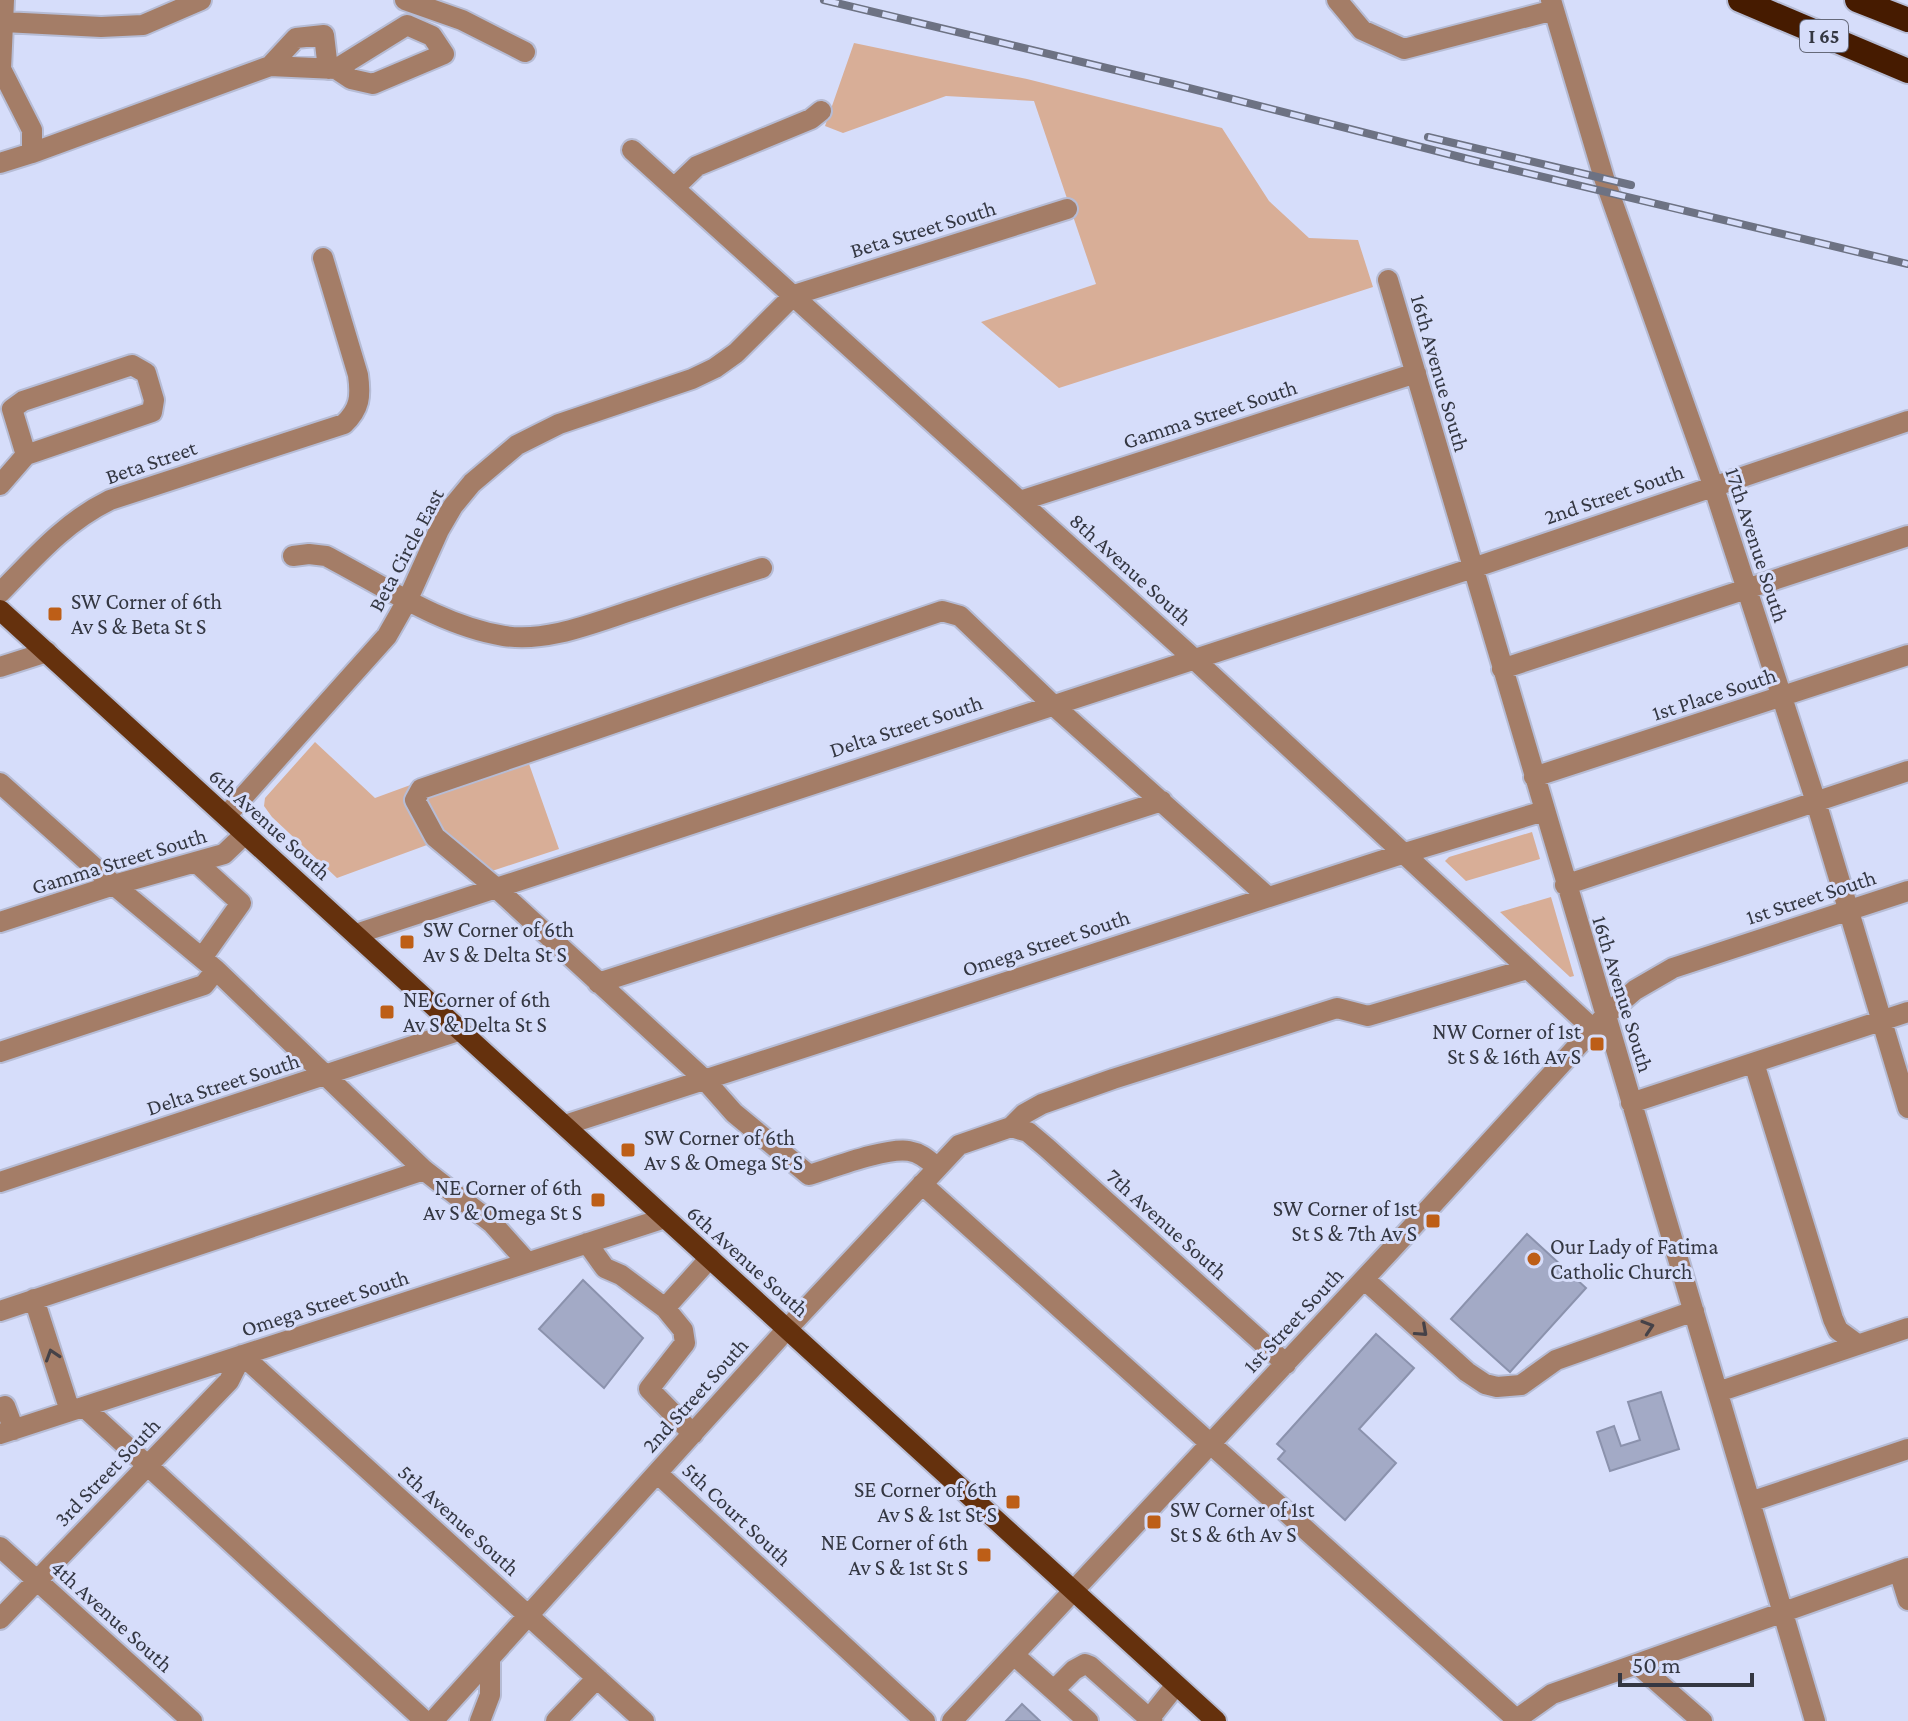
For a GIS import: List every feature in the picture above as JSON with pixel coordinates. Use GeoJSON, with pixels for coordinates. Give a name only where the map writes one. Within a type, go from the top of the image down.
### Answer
{"type":"FeatureCollection","features":[{"type":"Feature","properties":{"kind":"highway","name":"I 65"},"geometry":{"type":"LineString","coordinates":[[1740,0],[1908,71]]}},
{"type":"Feature","properties":{"kind":"highway","name":"I 65"},"geometry":{"type":"LineString","coordinates":[[1857,0],[1908,20]]}},
{"type":"Feature","properties":{"kind":"main road","name":"6th Avenue South"},"geometry":{"type":"LineString","coordinates":[[0,610],[1216,1721]]}},
{"type":"Feature","properties":{"kind":"street"},"geometry":{"type":"LineString","coordinates":[[4,0],[1,69],[32,130],[32,153]]}},
{"type":"Feature","properties":{"kind":"street"},"geometry":{"type":"LineString","coordinates":[[4,22],[101,27],[143,25],[201,0]]}},
{"type":"Feature","properties":{"kind":"street"},"geometry":{"type":"LineString","coordinates":[[405,0],[462,20],[525,52]]}},
{"type":"Feature","properties":{"kind":"street"},"geometry":{"type":"LineString","coordinates":[[1337,0],[1362,30],[1404,49],[1552,5]]}},
{"type":"Feature","properties":{"kind":"street","name":"17th Avenue South"},"geometry":{"type":"LineString","coordinates":[[1552,5],[1604,178],[1713,485],[1816,802],[1908,1108]]}},
{"type":"Feature","properties":{"kind":"street"},"geometry":{"type":"LineString","coordinates":[[0,163],[270,66],[332,69],[324,35],[296,38],[270,66]]}},
{"type":"Feature","properties":{"kind":"street"},"geometry":{"type":"LineString","coordinates":[[674,188],[697,166],[811,119],[821,111]]}},
{"type":"Feature","properties":{"kind":"street","name":"8th Avenue South"},"geometry":{"type":"LineString","coordinates":[[632,150],[1193,658],[1527,969],[1599,1022]]}},
{"type":"Feature","properties":{"kind":"street","name":"Beta Street South"},"geometry":{"type":"LineString","coordinates":[[794,295],[1067,209]]}},
{"type":"Feature","properties":{"kind":"street","name":"Beta Street"},"geometry":{"type":"LineString","coordinates":[[0,593],[56,535],[88,511],[110,500],[344,424],[356,413],[361,393],[353,351],[323,258]]}},
{"type":"Feature","properties":{"kind":"street","name":"16th Avenue South"},"geometry":{"type":"LineString","coordinates":[[1388,280],[1544,811],[1599,1022],[1631,1103],[1815,1721]]}},
{"type":"Feature","properties":{"kind":"street","name":"Beta Circle East"},"geometry":{"type":"LineString","coordinates":[[226,816],[387,636],[453,506],[493,463],[517,445],[559,424],[692,379],[715,368],[736,353],[794,295]]}},
{"type":"Feature","properties":{"kind":"street"},"geometry":{"type":"LineString","coordinates":[[0,485],[26,455],[152,412],[154,400],[146,373],[132,365],[23,401],[12,409],[26,455]]}},
{"type":"Feature","properties":{"kind":"street","name":"Gamma Street South"},"geometry":{"type":"LineString","coordinates":[[1020,501],[1416,373]]}},
{"type":"Feature","properties":{"kind":"street","name":"2nd Street South"},"geometry":{"type":"LineString","coordinates":[[1473,568],[1908,421]]}},
{"type":"Feature","properties":{"kind":"street"},"geometry":{"type":"LineString","coordinates":[[1502,669],[1908,536]]}},
{"type":"Feature","properties":{"kind":"street"},"geometry":{"type":"LineString","coordinates":[[293,556],[326,556],[455,622],[503,636],[525,638],[553,634],[598,621],[762,568]]}},
{"type":"Feature","properties":{"kind":"street","name":"Delta Street South"},"geometry":{"type":"LineString","coordinates":[[356,934],[1473,568]]}},
{"type":"Feature","properties":{"kind":"street"},"geometry":{"type":"LineString","coordinates":[[937,1167],[921,1155],[906,1151],[809,1175],[734,1113],[704,1079],[495,887],[435,837],[415,800],[421,789],[942,611],[960,616],[1052,704],[1268,897]]}},
{"type":"Feature","properties":{"kind":"street"},"geometry":{"type":"LineString","coordinates":[[0,667],[47,652]]}},
{"type":"Feature","properties":{"kind":"street","name":"1st Place South"},"geometry":{"type":"LineString","coordinates":[[1534,777],[1908,655]]}},
{"type":"Feature","properties":{"kind":"street"},"geometry":{"type":"LineString","coordinates":[[1565,885],[1908,771]]}},
{"type":"Feature","properties":{"kind":"street"},"geometry":{"type":"LineString","coordinates":[[3,790],[209,964],[424,1170],[492,1223],[527,1262]]}},
{"type":"Feature","properties":{"kind":"street"},"geometry":{"type":"LineString","coordinates":[[598,983],[1162,801]]}},
{"type":"Feature","properties":{"kind":"street","name":"Omega Street South"},"geometry":{"type":"LineString","coordinates":[[565,1125],[1405,853],[1544,811]]}},
{"type":"Feature","properties":{"kind":"street","name":"Gamma Street South"},"geometry":{"type":"LineString","coordinates":[[0,922],[224,854],[245,834]]}},
{"type":"Feature","properties":{"kind":"street"},"geometry":{"type":"LineString","coordinates":[[0,1052],[204,985],[209,964],[241,903],[196,862]]}},
{"type":"Feature","properties":{"kind":"street","name":"1st Street South"},"geometry":{"type":"LineString","coordinates":[[952,1721],[1286,1364],[1599,1022],[1635,990],[1673,968],[1908,891]]}},
{"type":"Feature","properties":{"kind":"street","name":"2nd Street South"},"geometry":{"type":"LineString","coordinates":[[433,1721],[787,1329],[959,1145],[1011,1127],[1024,1114],[1042,1104],[1337,1008],[1368,1016],[1527,969]]}},
{"type":"Feature","properties":{"kind":"street"},"geometry":{"type":"LineString","coordinates":[[1631,1103],[1908,1012]]}},
{"type":"Feature","properties":{"kind":"street","name":"Delta Street South"},"geometry":{"type":"LineString","coordinates":[[0,1182],[461,1030]]}},
{"type":"Feature","properties":{"kind":"street"},"geometry":{"type":"LineString","coordinates":[[1754,1063],[1833,1319],[1838,1330],[1857,1344]]}},
{"type":"Feature","properties":{"kind":"street","name":"7th Avenue South"},"geometry":{"type":"LineString","coordinates":[[1011,1127],[1028,1132],[1047,1148],[1286,1364]]}},
{"type":"Feature","properties":{"kind":"street"},"geometry":{"type":"LineString","coordinates":[[0,1311],[424,1170]]}},
{"type":"Feature","properties":{"kind":"street"},"geometry":{"type":"LineString","coordinates":[[922,1184],[1211,1443],[1527,1717],[1552,1694],[1904,1569],[1908,1600]]}},
{"type":"Feature","properties":{"kind":"street","name":"Omega Street South"},"geometry":{"type":"LineString","coordinates":[[7,1432],[665,1218]]}},
{"type":"Feature","properties":{"kind":"street"},"geometry":{"type":"LineString","coordinates":[[587,1243],[605,1268],[621,1275],[665,1308],[683,1330],[685,1343],[649,1389],[693,1434]]}},
{"type":"Feature","properties":{"kind":"street"},"geometry":{"type":"LineString","coordinates":[[665,1308],[710,1258]]}},
{"type":"Feature","properties":{"kind":"street"},"geometry":{"type":"LineString","coordinates":[[1364,1279],[1467,1372],[1485,1384],[1497,1387],[1521,1385],[1556,1360],[1694,1311]]}},
{"type":"Feature","properties":{"kind":"street"},"geometry":{"type":"LineString","coordinates":[[34,1299],[77,1409],[147,1464],[425,1721]]}},
{"type":"Feature","properties":{"kind":"street"},"geometry":{"type":"LineString","coordinates":[[1718,1392],[1908,1328]]}},
{"type":"Feature","properties":{"kind":"street","name":"3rd Street South"},"geometry":{"type":"LineString","coordinates":[[0,1619],[229,1381],[242,1355]]}},
{"type":"Feature","properties":{"kind":"street","name":"5th Avenue South"},"geometry":{"type":"LineString","coordinates":[[242,1355],[644,1721]]}},
{"type":"Feature","properties":{"kind":"street"},"geometry":{"type":"LineString","coordinates":[[2,1397],[7,1432]]}},
{"type":"Feature","properties":{"kind":"street"},"geometry":{"type":"LineString","coordinates":[[1750,1502],[1908,1449]]}},
{"type":"Feature","properties":{"kind":"street","name":"5th Court South"},"geometry":{"type":"LineString","coordinates":[[657,1473],[925,1721]]}},
{"type":"Feature","properties":{"kind":"street","name":"4th Avenue South"},"geometry":{"type":"LineString","coordinates":[[0,1547],[192,1721]]}},
{"type":"Feature","properties":{"kind":"street"},"geometry":{"type":"LineString","coordinates":[[1014,1655],[1088,1721]]}},
{"type":"Feature","properties":{"kind":"street"},"geometry":{"type":"LineString","coordinates":[[480,1721],[490,1695],[490,1658]]}},
{"type":"Feature","properties":{"kind":"street"},"geometry":{"type":"LineString","coordinates":[[1054,1690],[1074,1670],[1085,1664],[1152,1721]]}},
{"type":"Feature","properties":{"kind":"street"},"geometry":{"type":"LineString","coordinates":[[1637,1664],[1702,1721]]}},
{"type":"Feature","properties":{"kind":"street"},"geometry":{"type":"LineString","coordinates":[[556,1721],[597,1678]]}},
{"type":"Feature","properties":{"kind":"street"},"geometry":{"type":"LineString","coordinates":[[1152,1721],[1153,1714],[1176,1685]]}},
{"type":"Feature","properties":{"kind":"shaded area"},"geometry":{"type":"Polygon","coordinates":[[[854,43],[1027,79],[1222,128],[1269,201],[1309,238],[1358,240],[1373,287],[1059,388],[981,322],[1096,284],[1034,101],[946,96],[843,133],[825,126],[854,43]]]}},
{"type":"Feature","properties":{"kind":"shaded area"},"geometry":{"type":"Polygon","coordinates":[[[315,742],[375,798],[522,744],[559,849],[486,873],[446,838],[337,878],[264,806],[265,798],[315,742]]]}},
{"type":"Feature","properties":{"kind":"shaded area"},"geometry":{"type":"Polygon","coordinates":[[[1532,832],[1540,859],[1466,881],[1445,861],[1449,857],[1532,832]]]}},
{"type":"Feature","properties":{"kind":"shaded area"},"geometry":{"type":"Polygon","coordinates":[[[1551,897],[1574,976],[1570,977],[1500,912],[1551,897]]]}},
{"type":"Feature","properties":{"kind":"building"},"geometry":{"type":"Polygon","coordinates":[[[1527,1234],[1586,1288],[1510,1372],[1451,1319],[1527,1234]]]}},
{"type":"Feature","properties":{"kind":"building"},"geometry":{"type":"Polygon","coordinates":[[[583,1280],[643,1338],[604,1388],[539,1329],[583,1280]]]}},
{"type":"Feature","properties":{"kind":"building"},"geometry":{"type":"Polygon","coordinates":[[[1376,1334],[1414,1368],[1359,1429],[1396,1463],[1345,1520],[1278,1459],[1285,1451],[1277,1444],[1376,1334]]]}},
{"type":"Feature","properties":{"kind":"building"},"geometry":{"type":"Polygon","coordinates":[[[1661,1392],[1679,1449],[1610,1471],[1597,1432],[1614,1426],[1621,1446],[1640,1440],[1628,1402],[1661,1392]]]}},
{"type":"Feature","properties":{"kind":"building"},"geometry":{"type":"Polygon","coordinates":[[[1022,1704],[1040,1721],[1006,1721],[1022,1704]]]}},
{"type":"Feature","properties":{"kind":"railway"},"geometry":{"type":"LineString","coordinates":[[824,0],[1908,264]]}},
{"type":"Feature","properties":{"kind":"railway"},"geometry":{"type":"LineString","coordinates":[[1428,137],[1631,185]]}},
{"type":"Feature","properties":{"kind":"place","name":"SW Corner of 6th Av S & Beta St S"},"geometry":{"type":"Point","coordinates":[55,614]}},
{"type":"Feature","properties":{"kind":"place","name":"SW Corner of 6th Av S & Delta St S"},"geometry":{"type":"Point","coordinates":[407,942]}},
{"type":"Feature","properties":{"kind":"place","name":"NE Corner of 6th Av S & Delta St S"},"geometry":{"type":"Point","coordinates":[387,1012]}},
{"type":"Feature","properties":{"kind":"place","name":"NW Corner of 1st St S & 16th Av S"},"geometry":{"type":"Point","coordinates":[1597,1044]}},
{"type":"Feature","properties":{"kind":"place","name":"SW Corner of 6th Av S & Omega St S"},"geometry":{"type":"Point","coordinates":[628,1150]}},
{"type":"Feature","properties":{"kind":"place","name":"NE Corner of 6th Av S & Omega St S"},"geometry":{"type":"Point","coordinates":[598,1200]}},
{"type":"Feature","properties":{"kind":"place","name":"SW Corner of 1st St S & 7th Av S"},"geometry":{"type":"Point","coordinates":[1433,1221]}},
{"type":"Feature","properties":{"kind":"place","name":"Our Lady of Fatima Catholic Church"},"geometry":{"type":"Point","coordinates":[1534,1259]}},
{"type":"Feature","properties":{"kind":"place","name":"SE Corner of 6th Av S & 1st St S"},"geometry":{"type":"Point","coordinates":[1013,1502]}},
{"type":"Feature","properties":{"kind":"place","name":"SW Corner of 1st St S & 6th Av S"},"geometry":{"type":"Point","coordinates":[1154,1522]}},
{"type":"Feature","properties":{"kind":"place","name":"NE Corner of 6th Av S & 1st St S"},"geometry":{"type":"Point","coordinates":[984,1555]}}]}
